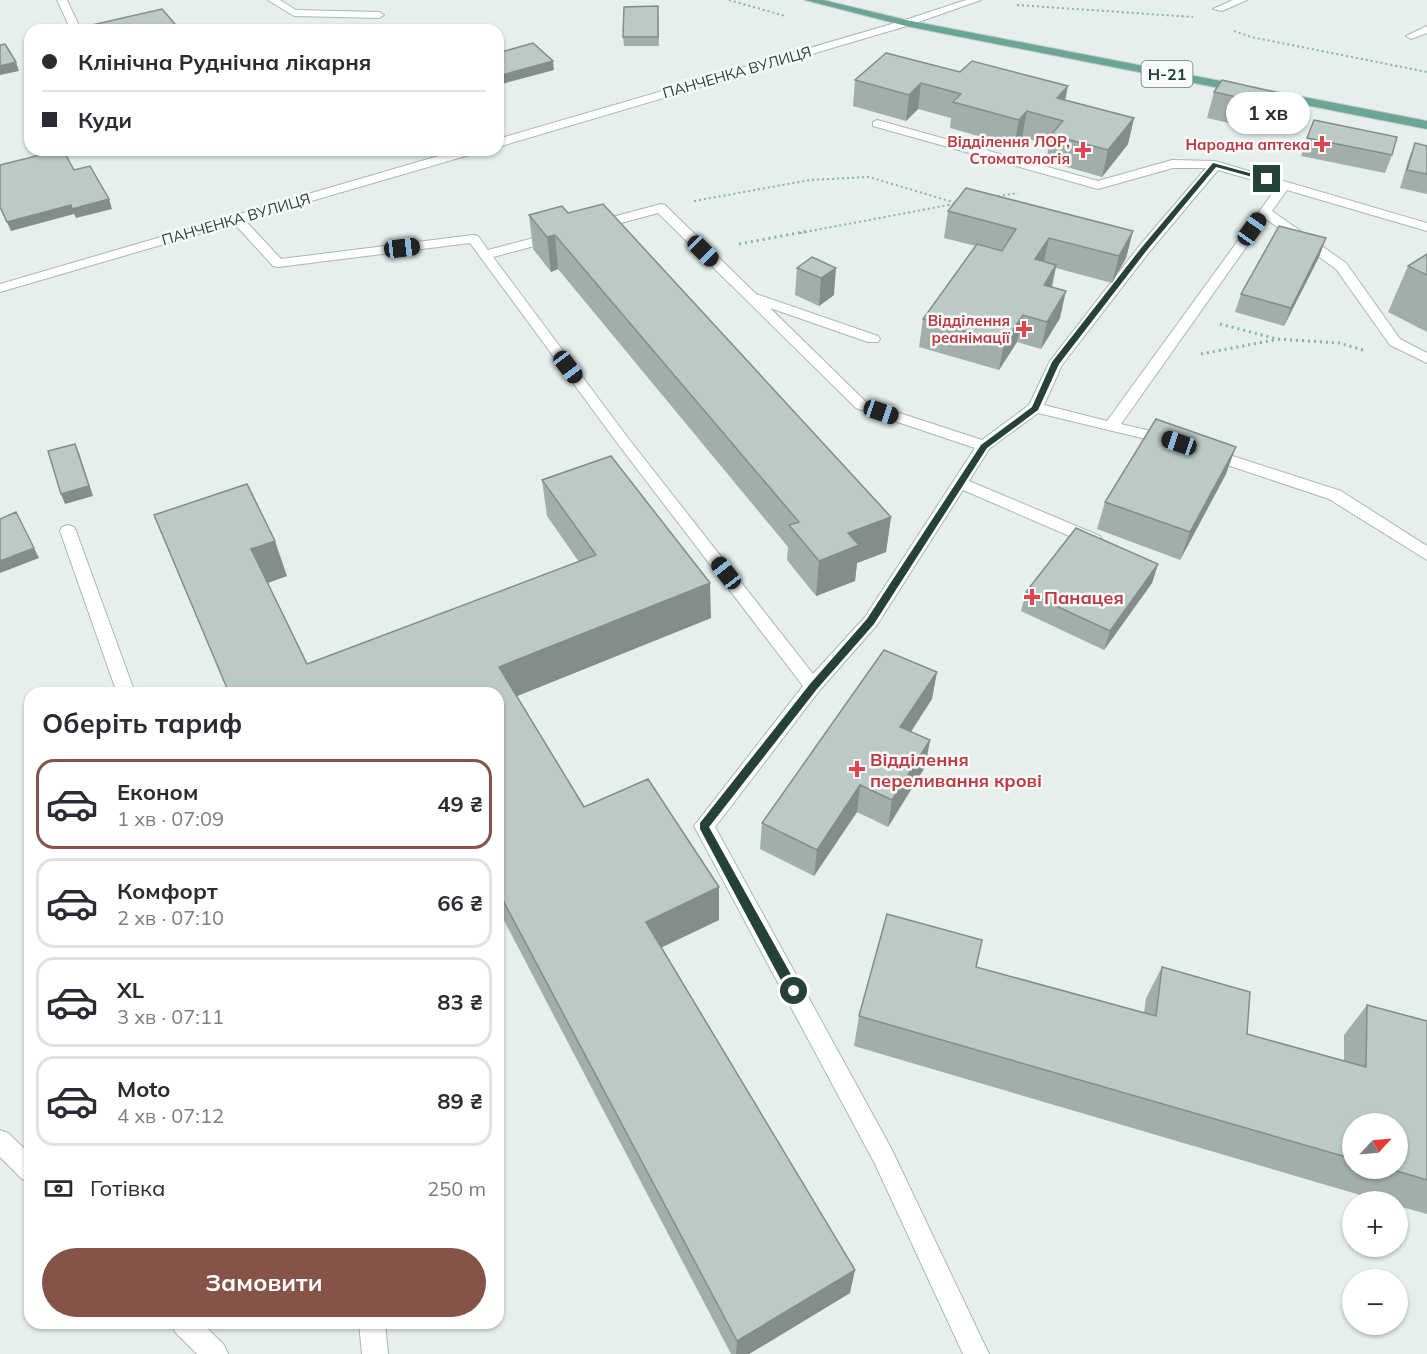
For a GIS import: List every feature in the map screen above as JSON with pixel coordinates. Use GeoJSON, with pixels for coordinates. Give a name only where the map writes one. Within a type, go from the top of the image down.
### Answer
{"type":"FeatureCollection","features":[{"type":"Feature","properties":{"kind":"main road","name":"Н-21"},"geometry":{"type":"LineString","coordinates":[[810,0],[906,23],[1427,125]]}},
{"type":"Feature","properties":{"kind":"street"},"geometry":{"type":"LineString","coordinates":[[63,0],[73,24]]}},
{"type":"Feature","properties":{"kind":"street"},"geometry":{"type":"LineString","coordinates":[[273,0],[294,13],[379,15]]}},
{"type":"Feature","properties":{"kind":"street","name":"ПАНЧЕНКА ВУЛИЦЯ"},"geometry":{"type":"LineString","coordinates":[[504,140],[906,23],[976,0]]}},
{"type":"Feature","properties":{"kind":"street"},"geometry":{"type":"LineString","coordinates":[[1218,9],[1242,0]]}},
{"type":"Feature","properties":{"kind":"street"},"geometry":{"type":"LineString","coordinates":[[1411,36],[1427,28]]}},
{"type":"Feature","properties":{"kind":"street"},"geometry":{"type":"LineString","coordinates":[[877,123],[1098,185],[1172,164],[1215,165],[1427,227]]}},
{"type":"Feature","properties":{"kind":"street","name":"ПАНЧЕНКА ВУЛИЦЯ"},"geometry":{"type":"LineString","coordinates":[[0,288],[451,156]]}},
{"type":"Feature","properties":{"kind":"street"},"geometry":{"type":"LineString","coordinates":[[976,1354],[883,1156],[704,826],[813,686],[871,621],[984,447],[1035,408],[1055,364],[1145,248],[1215,165]]}},
{"type":"Feature","properties":{"kind":"street"},"geometry":{"type":"LineString","coordinates":[[1111,427],[1285,184]]}},
{"type":"Feature","properties":{"kind":"street"},"geometry":{"type":"LineString","coordinates":[[484,255],[660,208],[861,405],[984,447]]}},
{"type":"Feature","properties":{"kind":"street"},"geometry":{"type":"LineString","coordinates":[[1265,212],[1341,266],[1395,342],[1427,359]]}},
{"type":"Feature","properties":{"kind":"street"},"geometry":{"type":"LineString","coordinates":[[236,219],[278,263],[473,239],[623,441],[813,686]]}},
{"type":"Feature","properties":{"kind":"street"},"geometry":{"type":"LineString","coordinates":[[747,295],[873,339]]}},
{"type":"Feature","properties":{"kind":"street"},"geometry":{"type":"LineString","coordinates":[[1035,408],[1156,436],[1335,495],[1427,554]]}},
{"type":"Feature","properties":{"kind":"street"},"geometry":{"type":"LineString","coordinates":[[960,483],[1109,547]]}},
{"type":"Feature","properties":{"kind":"street"},"geometry":{"type":"LineString","coordinates":[[68,531],[124,687]]}},
{"type":"Feature","properties":{"kind":"street"},"geometry":{"type":"LineString","coordinates":[[0,1141],[24,1165]]}},
{"type":"Feature","properties":{"kind":"street"},"geometry":{"type":"LineString","coordinates":[[190,1329],[215,1354]]}},
{"type":"Feature","properties":{"kind":"street"},"geometry":{"type":"LineString","coordinates":[[373,1329],[375,1354]]}},
{"type":"Feature","properties":{"kind":"path"},"geometry":{"type":"LineString","coordinates":[[660,208],[810,180],[869,177],[957,203]]}},
{"type":"Feature","properties":{"kind":"path"},"geometry":{"type":"LineString","coordinates":[[991,197],[1024,191]]}},
{"type":"Feature","properties":{"kind":"path"},"geometry":{"type":"LineString","coordinates":[[703,251],[968,201]]}},
{"type":"Feature","properties":{"kind":"path"},"geometry":{"type":"LineString","coordinates":[[1191,316],[1276,339],[1339,343],[1370,351],[1395,342]]}},
{"type":"Feature","properties":{"kind":"path"},"geometry":{"type":"LineString","coordinates":[[1156,363],[1276,339]]}},
{"type":"Feature","properties":{"kind":"building"},"geometry":{"type":"Polygon","coordinates":[[[658,6],[658,37],[623,37],[624,7],[658,6]]]}},
{"type":"Feature","properties":{"kind":"building"},"geometry":{"type":"Polygon","coordinates":[[[162,9],[175,24],[96,24],[162,9]]]}},
{"type":"Feature","properties":{"kind":"building"},"geometry":{"type":"Polygon","coordinates":[[[533,43],[553,61],[504,74],[504,51],[533,43]]]}},
{"type":"Feature","properties":{"kind":"building"},"geometry":{"type":"Polygon","coordinates":[[[5,44],[16,62],[0,66],[0,45],[5,44]]]}},
{"type":"Feature","properties":{"kind":"building"},"geometry":{"type":"Polygon","coordinates":[[[886,53],[960,72],[972,61],[1068,86],[1057,98],[1134,118],[1108,150],[1051,135],[1063,121],[1027,111],[1019,120],[953,102],[961,94],[921,83],[909,95],[855,80],[886,53]]]}},
{"type":"Feature","properties":{"kind":"building"},"geometry":{"type":"Polygon","coordinates":[[[1222,80],[1274,92],[1268,104],[1214,92],[1222,80]]]}},
{"type":"Feature","properties":{"kind":"building"},"geometry":{"type":"Polygon","coordinates":[[[1314,120],[1397,137],[1392,155],[1307,138],[1314,120]]]}},
{"type":"Feature","properties":{"kind":"building"},"geometry":{"type":"Polygon","coordinates":[[[1415,143],[1427,146],[1427,174],[1407,170],[1415,143]]]}},
{"type":"Feature","properties":{"kind":"building"},"geometry":{"type":"Polygon","coordinates":[[[36,156],[66,156],[74,170],[90,166],[109,199],[72,209],[71,205],[7,222],[0,207],[0,165],[36,156]]]}},
{"type":"Feature","properties":{"kind":"building"},"geometry":{"type":"Polygon","coordinates":[[[966,188],[1133,231],[1119,256],[1049,238],[1035,259],[1056,265],[1044,285],[1066,291],[1047,322],[1023,315],[1004,343],[923,319],[977,244],[1002,251],[1016,229],[948,211],[966,188]]]}},
{"type":"Feature","properties":{"kind":"building"},"geometry":{"type":"Polygon","coordinates":[[[603,204],[891,517],[848,533],[859,545],[819,561],[789,525],[799,522],[555,235],[547,237],[529,215],[562,206],[568,213],[603,204]]]}},
{"type":"Feature","properties":{"kind":"building"},"geometry":{"type":"Polygon","coordinates":[[[1279,226],[1326,238],[1291,308],[1241,294],[1279,226]]]}},
{"type":"Feature","properties":{"kind":"building"},"geometry":{"type":"Polygon","coordinates":[[[1427,254],[1427,275],[1408,266],[1427,254]]]}},
{"type":"Feature","properties":{"kind":"building"},"geometry":{"type":"Polygon","coordinates":[[[812,257],[836,268],[821,278],[797,268],[812,257]]]}},
{"type":"Feature","properties":{"kind":"building"},"geometry":{"type":"Polygon","coordinates":[[[1156,419],[1236,447],[1190,532],[1105,502],[1156,419]]]}},
{"type":"Feature","properties":{"kind":"building"},"geometry":{"type":"Polygon","coordinates":[[[75,444],[89,486],[61,494],[48,451],[75,444]]]}},
{"type":"Feature","properties":{"kind":"building"},"geometry":{"type":"Polygon","coordinates":[[[611,456],[710,583],[499,667],[584,807],[648,779],[719,887],[646,922],[855,1270],[737,1341],[504,902],[504,687],[226,687],[154,515],[247,484],[275,541],[251,549],[307,664],[596,555],[542,480],[611,456]]]}},
{"type":"Feature","properties":{"kind":"building"},"geometry":{"type":"Polygon","coordinates":[[[16,512],[34,548],[0,561],[0,519],[16,512]]]}},
{"type":"Feature","properties":{"kind":"building"},"geometry":{"type":"Polygon","coordinates":[[[1076,528],[1158,564],[1110,631],[1026,592],[1076,528]]]}},
{"type":"Feature","properties":{"kind":"building"},"geometry":{"type":"Polygon","coordinates":[[[884,650],[937,672],[900,727],[930,740],[892,800],[860,785],[817,850],[762,823],[884,650]]]}},
{"type":"Feature","properties":{"kind":"building"},"geometry":{"type":"Polygon","coordinates":[[[887,914],[982,940],[976,967],[1156,1016],[1162,967],[1250,992],[1247,1034],[1366,1067],[1367,1005],[1427,1021],[1427,1180],[1408,1174],[1408,1113],[1342,1113],[1342,1156],[859,1016],[887,914]]]}},
{"type":"Feature","properties":{"kind":"place","name":"Народна аптека"},"geometry":{"type":"Point","coordinates":[1322,144]}},
{"type":"Feature","properties":{"kind":"place","name":"Відділення ЛОР, Стоматологія"},"geometry":{"type":"Point","coordinates":[1083,150]}},
{"type":"Feature","properties":{"kind":"place","name":"Відділення реанімації"},"geometry":{"type":"Point","coordinates":[1024,329]}},
{"type":"Feature","properties":{"kind":"place","name":"Панацея"},"geometry":{"type":"Point","coordinates":[1032,597]}},
{"type":"Feature","properties":{"kind":"place","name":"Відділення переливання крові"},"geometry":{"type":"Point","coordinates":[857,769]}},
{"type":"Feature","properties":{"kind":"route"},"geometry":{"type":"LineString","coordinates":[[794,991],[704,826],[813,686],[871,621],[984,447],[1035,408],[1055,364],[1145,248],[1215,165],[1267,179]]}}]}
